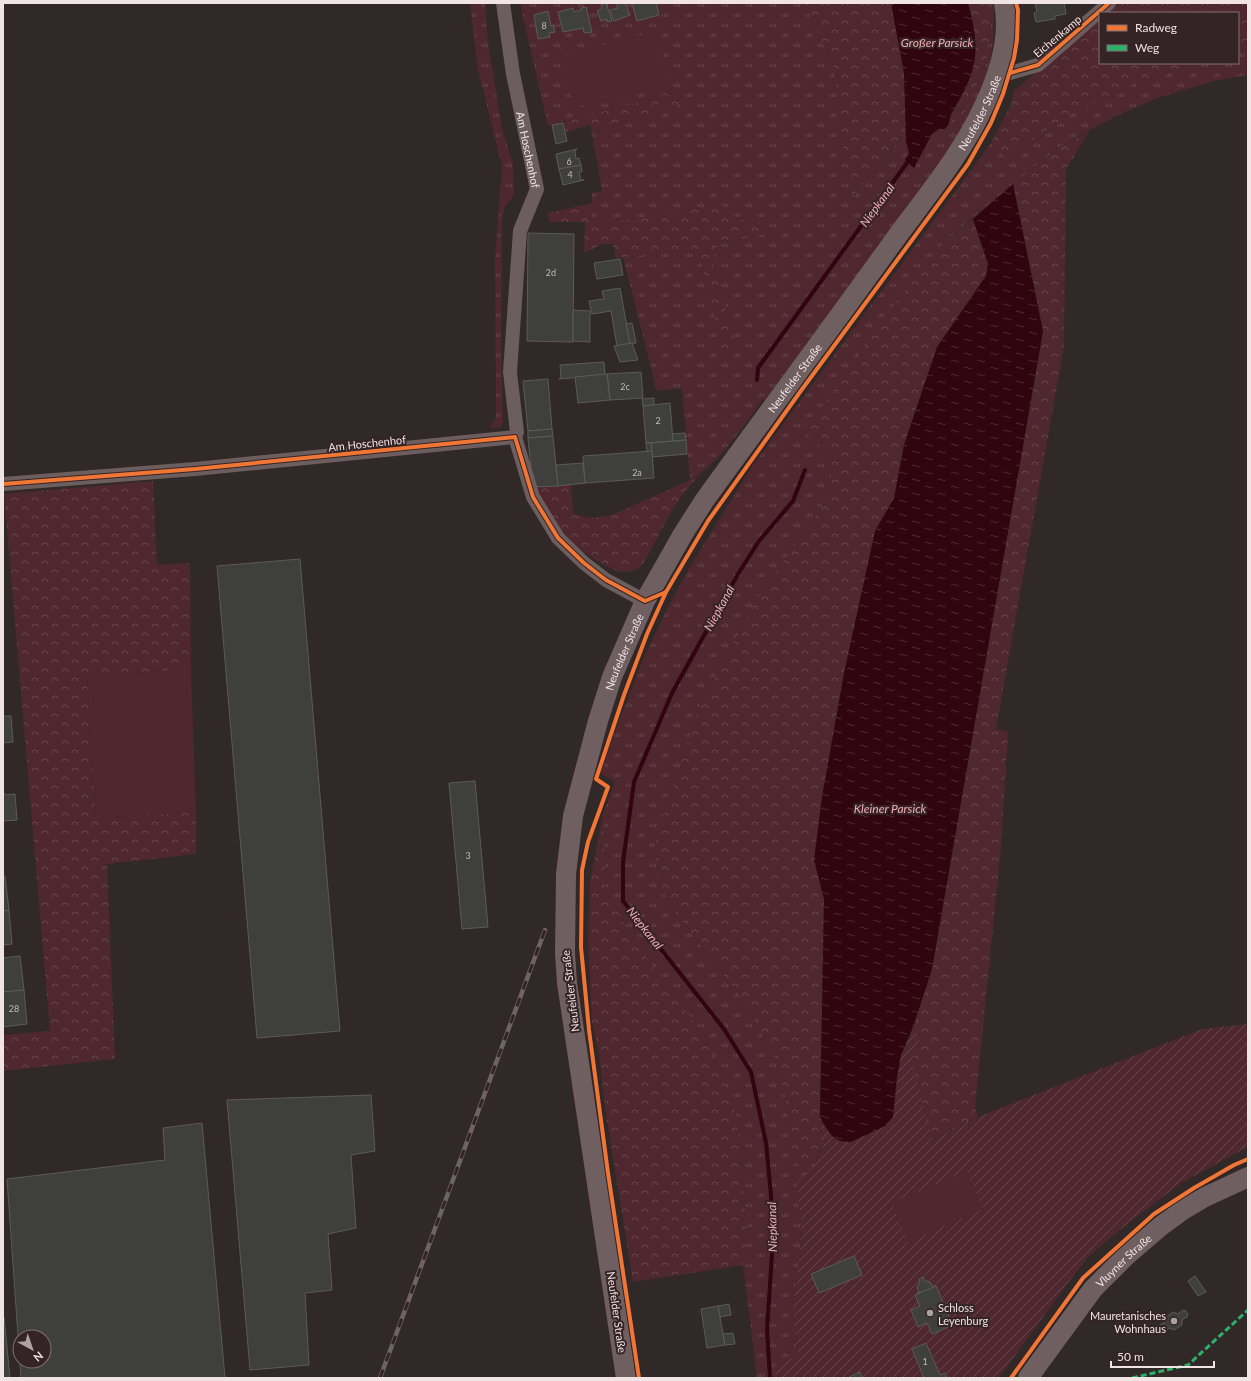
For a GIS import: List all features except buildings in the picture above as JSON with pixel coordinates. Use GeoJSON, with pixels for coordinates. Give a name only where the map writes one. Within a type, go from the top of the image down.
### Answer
{"type":"FeatureCollection","features":[{"type":"Feature","properties":{"kind":"main road","name":"Neufelder Straße"},"geometry":{"type":"LineString","coordinates":[[626,1378],[567,982],[565,953],[566,874],[573,816],[590,752],[612,677],[645,601],[683,534],[704,501],[955,157],[972,129],[982,110],[999,68],[1005,32],[1006,11],[1004,3]]}},
{"type":"Feature","properties":{"kind":"main road","name":"Vluyner Straße"},"geometry":{"type":"LineString","coordinates":[[1028,1378],[1093,1290],[1126,1256],[1161,1226],[1183,1210],[1248,1177]]}},
{"type":"Feature","properties":{"kind":"street","name":"Am Hoschenhof"},"geometry":{"type":"LineString","coordinates":[[503,3],[513,74],[537,190],[520,231],[510,372],[517,432],[515,437],[533,497],[558,538],[584,563],[606,580],[645,601]]}},
{"type":"Feature","properties":{"kind":"street","name":"Eichenkamp"},"geometry":{"type":"LineString","coordinates":[[999,68],[1010,73],[1038,65],[1109,3]]}},
{"type":"Feature","properties":{"kind":"street","name":"Am Hoschenhof"},"geometry":{"type":"LineString","coordinates":[[3,484],[195,469],[515,437]]}},
{"type":"Feature","properties":{"kind":"green space"},"geometry":{"type":"Polygon","coordinates":[[[470,3],[485,3],[488,42],[502,129],[513,164],[514,195],[505,206],[502,222],[501,339],[503,423],[501,427],[489,428],[496,418],[495,259],[502,166],[478,69],[470,3]]]}},
{"type":"Feature","properties":{"kind":"green space"},"geometry":{"type":"Polygon","coordinates":[[[521,3],[804,3],[833,65],[843,117],[837,118],[852,198],[902,137],[906,141],[914,168],[932,134],[939,128],[945,128],[958,118],[961,123],[989,42],[991,21],[988,3],[994,3],[993,43],[989,67],[974,110],[946,155],[765,400],[763,399],[730,444],[710,466],[690,480],[682,388],[657,391],[623,257],[698,249],[724,354],[735,346],[713,263],[718,244],[774,232],[725,213],[722,205],[592,225],[592,193],[602,191],[592,133],[679,105],[677,92],[548,126],[521,3]]]}},
{"type":"Feature","properties":{"kind":"green space"},"geometry":{"type":"Polygon","coordinates":[[[804,3],[891,3],[904,73],[906,141],[901,137],[852,198],[837,118],[842,116],[833,65],[804,3]]]}},
{"type":"Feature","properties":{"kind":"green space"},"geometry":{"type":"Polygon","coordinates":[[[968,3],[988,3],[991,21],[986,64],[961,124],[958,119],[949,125],[953,111],[962,97],[969,80],[975,58],[975,38],[968,3]]]}},
{"type":"Feature","properties":{"kind":"green space"},"geometry":{"type":"Polygon","coordinates":[[[1117,3],[1248,3],[1248,49],[1239,52],[1239,12],[1106,12],[1117,3]]]}},
{"type":"Feature","properties":{"kind":"green space"},"geometry":{"type":"Polygon","coordinates":[[[1099,18],[1099,64],[1193,64],[1132,85],[1071,113],[1006,158],[991,143],[1011,105],[1014,91],[1099,18]]]}},
{"type":"Feature","properties":{"kind":"green space"},"geometry":{"type":"Polygon","coordinates":[[[656,31],[670,83],[574,108],[561,56],[656,31]]]}},
{"type":"Feature","properties":{"kind":"green space"},"geometry":{"type":"Polygon","coordinates":[[[1248,49],[1248,75],[1214,81],[1160,97],[1116,116],[1061,146],[943,243],[805,432],[831,457],[832,482],[821,508],[756,601],[701,703],[655,844],[657,877],[670,905],[745,1003],[773,1054],[785,1094],[797,1183],[801,1226],[800,1252],[793,1307],[797,1356],[776,1365],[776,1378],[757,1378],[743,1265],[747,1230],[736,1114],[705,1037],[629,934],[606,889],[603,814],[615,782],[600,773],[610,744],[643,660],[666,611],[690,567],[753,465],[991,143],[1006,158],[1071,113],[1132,85],[1193,64],[1239,64],[1239,52],[1248,49]]]}},
{"type":"Feature","properties":{"kind":"green space"},"geometry":{"type":"Polygon","coordinates":[[[677,92],[680,105],[592,133],[590,125],[566,132],[564,122],[677,92]]]}},
{"type":"Feature","properties":{"kind":"green space"},"geometry":{"type":"Polygon","coordinates":[[[1089,132],[1066,169],[1064,346],[996,729],[1008,732],[1001,847],[975,1107],[978,1117],[931,1140],[912,1061],[919,1042],[919,1035],[913,1028],[932,969],[1043,331],[1013,184],[1061,146],[1089,132]]]}},
{"type":"Feature","properties":{"kind":"green space"},"geometry":{"type":"Polygon","coordinates":[[[592,203],[592,225],[722,205],[725,213],[774,232],[718,244],[713,263],[736,346],[723,354],[698,249],[616,258],[613,244],[603,244],[584,253],[585,222],[549,222],[548,213],[592,203]]]}},
{"type":"Feature","properties":{"kind":"green space"},"geometry":{"type":"Polygon","coordinates":[[[973,219],[988,264],[986,276],[937,347],[904,445],[894,498],[875,531],[814,860],[824,899],[820,1127],[826,1139],[813,1167],[797,1183],[785,1094],[773,1054],[745,1003],[670,905],[657,877],[655,844],[701,703],[756,601],[821,508],[832,482],[831,457],[805,432],[882,320],[943,243],[973,219]]]}},
{"type":"Feature","properties":{"kind":"green space"},"geometry":{"type":"Polygon","coordinates":[[[699,476],[683,494],[676,505],[643,564],[635,570],[628,572],[618,571],[607,566],[570,541],[532,488],[571,485],[573,514],[591,518],[612,515],[699,476]]]}},
{"type":"Feature","properties":{"kind":"green space"},"geometry":{"type":"Polygon","coordinates":[[[153,481],[157,565],[190,563],[191,669],[87,676],[96,818],[196,812],[196,854],[107,864],[115,1059],[3,1071],[3,1035],[50,1031],[4,494],[153,481]]]}},
{"type":"Feature","properties":{"kind":"green space"},"geometry":{"type":"Polygon","coordinates":[[[191,669],[196,812],[96,818],[87,676],[191,669]]]}},
{"type":"Feature","properties":{"kind":"green space"},"geometry":{"type":"Polygon","coordinates":[[[603,814],[606,889],[629,934],[705,1037],[736,1114],[747,1230],[743,1265],[633,1282],[605,1108],[599,1053],[592,1022],[588,937],[590,882],[603,814]]]}},
{"type":"Feature","properties":{"kind":"green space"},"geometry":{"type":"Polygon","coordinates":[[[1248,1024],[1248,1147],[1181,1183],[1122,1228],[1088,1257],[999,1378],[776,1378],[775,1365],[797,1356],[793,1307],[800,1252],[801,1226],[797,1183],[813,1167],[826,1140],[820,1127],[820,1117],[828,1131],[840,1141],[897,1077],[901,1055],[913,1028],[919,1035],[919,1042],[912,1061],[932,1140],[978,1117],[1202,1029],[1248,1024]]]}},
{"type":"Feature","properties":{"kind":"green space"},"geometry":{"type":"Polygon","coordinates":[[[967,1171],[983,1209],[908,1242],[892,1203],[967,1171]]]}},
{"type":"Feature","properties":{"kind":"water","name":"Großer Parsick"},"geometry":{"type":"Polygon","coordinates":[[[891,3],[968,3],[975,34],[975,60],[967,84],[951,114],[947,127],[945,129],[939,129],[932,134],[914,168],[905,160],[909,153],[906,141],[904,73],[891,3]]]}},
{"type":"Feature","properties":{"kind":"water","name":"Kleiner Parsick"},"geometry":{"type":"Polygon","coordinates":[[[1013,184],[1043,331],[932,969],[913,1027],[901,1055],[893,1117],[885,1126],[851,1142],[840,1141],[832,1136],[820,1117],[824,899],[814,860],[822,797],[844,673],[875,531],[894,498],[904,445],[937,347],[986,276],[988,264],[973,219],[1013,184]]]}},
{"type":"Feature","properties":{"kind":"waterway","name":"Niepkanal"},"geometry":{"type":"LineString","coordinates":[[757,380],[758,368],[909,160]]}},
{"type":"Feature","properties":{"kind":"waterway","name":"Niepkanal"},"geometry":{"type":"LineString","coordinates":[[770,1378],[767,1329],[772,1255],[771,1195],[766,1143],[751,1072],[724,1029],[623,901],[623,862],[634,782],[672,693],[738,574],[759,541],[793,501],[805,470]]}},
{"type":"Feature","properties":{"kind":"railway"},"geometry":{"type":"LineString","coordinates":[[380,1378],[545,930]]}},
{"type":"Feature","properties":{"kind":"marked path"},"geometry":{"type":"LineString","coordinates":[[1132,1378],[1188,1365],[1248,1310]]}},
{"type":"Feature","properties":{"kind":"cycle path"},"geometry":{"type":"LineString","coordinates":[[639,1378],[608,1173],[589,1030],[581,947],[582,870],[588,842],[608,787],[596,779],[624,695],[647,634],[666,592],[708,521],[800,392],[968,164],[991,123],[1003,94],[1014,58],[1017,40],[1018,10],[1016,3]]}},
{"type":"Feature","properties":{"kind":"cycle path"},"geometry":{"type":"LineString","coordinates":[[1010,73],[1038,65],[1109,3]]}},
{"type":"Feature","properties":{"kind":"cycle path"},"geometry":{"type":"LineString","coordinates":[[3,484],[195,469],[515,437],[533,497],[558,538],[584,563],[606,580],[645,601],[666,592]]}},
{"type":"Feature","properties":{"kind":"cycle path"},"geometry":{"type":"LineString","coordinates":[[1011,1378],[1083,1278],[1154,1214],[1194,1188],[1234,1165],[1248,1159]]}},
{"type":"Feature","properties":{"kind":"place","name":"Schloss Leyenburg"},"geometry":{"type":"Point","coordinates":[930,1313]}},
{"type":"Feature","properties":{"kind":"place","name":"Mauretanisches Wohnhaus"},"geometry":{"type":"Point","coordinates":[1174,1321]}}]}
